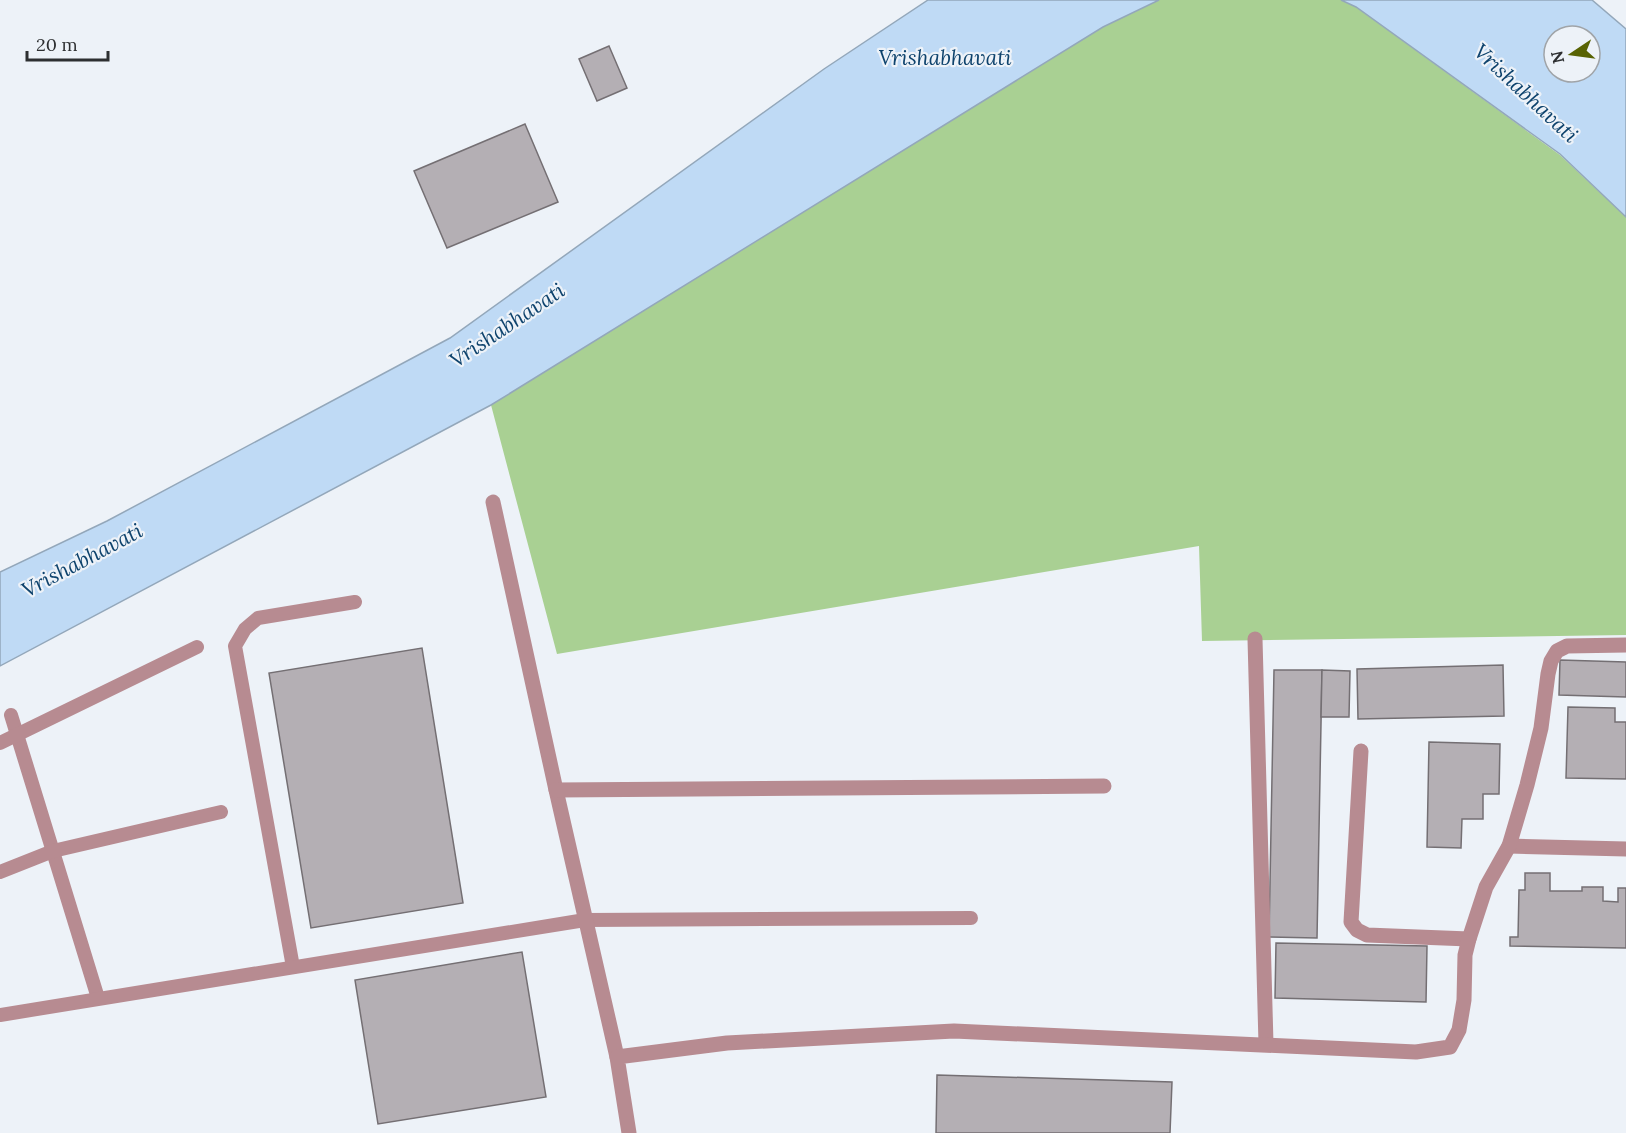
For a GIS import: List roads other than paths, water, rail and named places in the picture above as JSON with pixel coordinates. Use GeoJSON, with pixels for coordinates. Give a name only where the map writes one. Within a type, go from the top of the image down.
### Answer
{"type":"FeatureCollection","features":[{"type":"Feature","properties":{"kind":"street"},"geometry":{"type":"LineString","coordinates":[[493,502],[617,1057],[628,1133]]}},
{"type":"Feature","properties":{"kind":"street"},"geometry":{"type":"LineString","coordinates":[[1255,639],[1266,1044]]}},
{"type":"Feature","properties":{"kind":"street"},"geometry":{"type":"LineString","coordinates":[[617,1057],[727,1043],[954,1030],[1416,1052],[1450,1047],[1459,1030],[1464,1000],[1465,955],[1469,939],[1486,887],[1509,846],[1541,728],[1548,675],[1557,651],[1567,646],[1626,645]]}},
{"type":"Feature","properties":{"kind":"street"},"geometry":{"type":"LineString","coordinates":[[1361,751],[1351,922],[1357,930],[1366,935],[1469,939]]}},
{"type":"Feature","properties":{"kind":"street"},"geometry":{"type":"LineString","coordinates":[[556,790],[1104,786]]}},
{"type":"Feature","properties":{"kind":"street"},"geometry":{"type":"LineString","coordinates":[[1509,846],[1626,849]]}},
{"type":"Feature","properties":{"kind":"lane"},"geometry":{"type":"LineString","coordinates":[[292,967],[235,646],[245,629],[258,618],[355,602]]}},
{"type":"Feature","properties":{"kind":"lane"},"geometry":{"type":"LineString","coordinates":[[0,743],[197,648]]}},
{"type":"Feature","properties":{"kind":"lane"},"geometry":{"type":"LineString","coordinates":[[11,715],[98,998]]}},
{"type":"Feature","properties":{"kind":"lane"},"geometry":{"type":"LineString","coordinates":[[0,872],[53,851],[221,812]]}},
{"type":"Feature","properties":{"kind":"lane"},"geometry":{"type":"LineString","coordinates":[[0,1015],[585,920],[971,918]]}},
{"type":"Feature","properties":{"kind":"water","name":"Vrishabhavati"},"geometry":{"type":"Polygon","coordinates":[[[928,0],[1159,0],[1103,27],[491,405],[0,666],[0,572],[107,521],[450,338],[824,69],[928,0]]]}},
{"type":"Feature","properties":{"kind":"water","name":"Vrishabhavati"},"geometry":{"type":"Polygon","coordinates":[[[1341,0],[1592,0],[1626,29],[1626,217],[1560,154],[1356,7],[1341,0]]]}}]}
